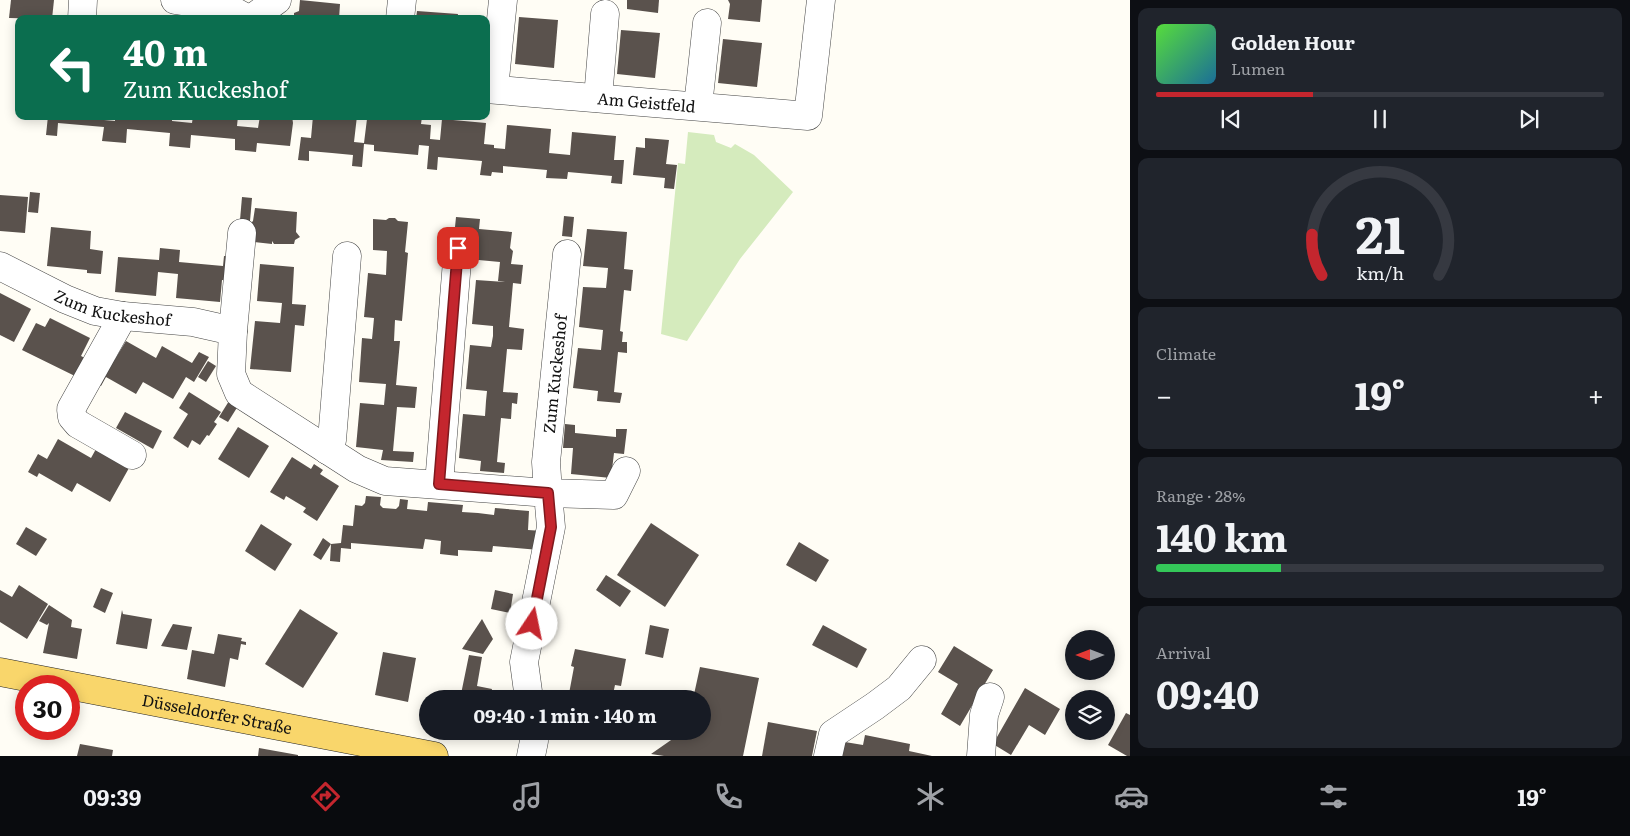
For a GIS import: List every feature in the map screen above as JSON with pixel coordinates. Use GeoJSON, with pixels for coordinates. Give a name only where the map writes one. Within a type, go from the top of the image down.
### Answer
{"type":"FeatureCollection","features":[{"type":"Feature","properties":{"kind":"main road","name":"Düsseldorfer Straße"},"geometry":{"type":"LineString","coordinates":[[0,672],[434,756]]}},
{"type":"Feature","properties":{"kind":"street"},"geometry":{"type":"LineString","coordinates":[[82,15],[83,0]]}},
{"type":"Feature","properties":{"kind":"street"},"geometry":{"type":"LineString","coordinates":[[175,0],[228,8],[242,15]]}},
{"type":"Feature","properties":{"kind":"street"},"geometry":{"type":"LineString","coordinates":[[256,15],[277,0]]}},
{"type":"Feature","properties":{"kind":"street"},"geometry":{"type":"LineString","coordinates":[[400,15],[402,0]]}},
{"type":"Feature","properties":{"kind":"street"},"geometry":{"type":"LineString","coordinates":[[490,89],[503,0]]}},
{"type":"Feature","properties":{"kind":"street","name":"Am Geistfeld"},"geometry":{"type":"LineString","coordinates":[[490,89],[808,116],[821,0]]}},
{"type":"Feature","properties":{"kind":"street"},"geometry":{"type":"LineString","coordinates":[[598,98],[605,14]]}},
{"type":"Feature","properties":{"kind":"street"},"geometry":{"type":"LineString","coordinates":[[698,106],[707,23]]}},
{"type":"Feature","properties":{"kind":"street"},"geometry":{"type":"LineString","coordinates":[[242,233],[233,331],[232,374],[239,393],[327,450],[358,469],[385,482],[439,484],[548,493],[614,496],[626,470]]}},
{"type":"Feature","properties":{"kind":"street"},"geometry":{"type":"LineString","coordinates":[[439,484],[458,248]]}},
{"type":"Feature","properties":{"kind":"street","name":"Zum Kuckeshof"},"geometry":{"type":"LineString","coordinates":[[528,690],[524,662],[551,527],[546,462],[567,254]]}},
{"type":"Feature","properties":{"kind":"street"},"geometry":{"type":"LineString","coordinates":[[327,450],[332,440],[347,256]]}},
{"type":"Feature","properties":{"kind":"street","name":"Zum Kuckeshof"},"geometry":{"type":"LineString","coordinates":[[0,266],[65,299],[95,310],[122,316],[193,322],[233,331]]}},
{"type":"Feature","properties":{"kind":"street"},"geometry":{"type":"LineString","coordinates":[[122,316],[71,409],[72,417],[78,424],[132,455]]}},
{"type":"Feature","properties":{"kind":"street"},"geometry":{"type":"LineString","coordinates":[[828,756],[833,734],[899,688],[922,660]]}},
{"type":"Feature","properties":{"kind":"street"},"geometry":{"type":"LineString","coordinates":[[981,756],[984,715],[990,697]]}},
{"type":"Feature","properties":{"kind":"street"},"geometry":{"type":"LineString","coordinates":[[531,756],[534,740]]}},
{"type":"Feature","properties":{"kind":"green space"},"geometry":{"type":"Polygon","coordinates":[[[688,132],[714,135],[716,142],[731,148],[735,144],[754,155],[793,192],[740,259],[687,341],[661,334],[678,163],[685,164],[688,132]]]}},
{"type":"Feature","properties":{"kind":"building"},"geometry":{"type":"Polygon","coordinates":[[[11,0],[54,0],[52,15],[15,15],[15,18],[9,18],[11,0]]]}},
{"type":"Feature","properties":{"kind":"building"},"geometry":{"type":"Polygon","coordinates":[[[300,0],[340,4],[339,15],[294,15],[294,13],[299,11],[300,0]]]}},
{"type":"Feature","properties":{"kind":"building"},"geometry":{"type":"Polygon","coordinates":[[[627,0],[659,0],[658,13],[627,9],[627,0]]]}},
{"type":"Feature","properties":{"kind":"building"},"geometry":{"type":"Polygon","coordinates":[[[728,0],[762,0],[760,22],[728,19],[730,4],[728,0]]]}},
{"type":"Feature","properties":{"kind":"building"},"geometry":{"type":"Polygon","coordinates":[[[417,11],[458,14],[458,15],[416,15],[417,11]]]}},
{"type":"Feature","properties":{"kind":"building"},"geometry":{"type":"Polygon","coordinates":[[[519,17],[558,20],[554,68],[515,64],[519,17]]]}},
{"type":"Feature","properties":{"kind":"building"},"geometry":{"type":"Polygon","coordinates":[[[621,30],[660,33],[655,78],[617,74],[621,30]]]}},
{"type":"Feature","properties":{"kind":"building"},"geometry":{"type":"Polygon","coordinates":[[[723,39],[762,43],[757,87],[718,83],[723,39]]]}},
{"type":"Feature","properties":{"kind":"building"},"geometry":{"type":"Polygon","coordinates":[[[48,120],[172,120],[192,123],[192,120],[238,120],[237,126],[258,128],[259,120],[293,120],[293,123],[290,146],[257,143],[256,152],[235,150],[235,139],[191,135],[190,148],[169,146],[170,133],[127,129],[126,143],[102,141],[104,127],[58,123],[57,136],[46,135],[48,120]]]}},
{"type":"Feature","properties":{"kind":"building"},"geometry":{"type":"Polygon","coordinates":[[[313,120],[357,120],[354,142],[364,143],[367,120],[422,120],[421,124],[431,125],[430,139],[440,140],[442,120],[453,120],[486,123],[484,144],[494,145],[494,148],[505,149],[507,125],[551,129],[549,153],[570,155],[572,132],[616,136],[614,160],[624,160],[622,184],[611,183],[612,176],[568,172],[567,179],[546,178],[547,170],[503,166],[503,173],[492,172],[491,176],[480,175],[482,161],[438,157],[437,170],[427,169],[429,146],[419,145],[418,155],[374,151],[374,145],[364,144],[362,167],[352,166],[353,155],[309,151],[309,161],[298,160],[301,137],[311,138],[313,120]]]}},
{"type":"Feature","properties":{"kind":"building"},"geometry":{"type":"Polygon","coordinates":[[[645,138],[669,140],[666,164],[677,165],[674,189],[664,188],[665,178],[633,175],[636,147],[645,148],[645,138]]]}},
{"type":"Feature","properties":{"kind":"building"},"geometry":{"type":"Polygon","coordinates":[[[30,192],[40,193],[38,213],[28,212],[30,192]]]}},
{"type":"Feature","properties":{"kind":"building"},"geometry":{"type":"Polygon","coordinates":[[[0,195],[28,197],[25,233],[0,231],[0,195]]]}},
{"type":"Feature","properties":{"kind":"building"},"geometry":{"type":"Polygon","coordinates":[[[242,197],[252,198],[250,221],[240,220],[242,197]]]}},
{"type":"Feature","properties":{"kind":"building"},"geometry":{"type":"Polygon","coordinates":[[[255,208],[297,212],[296,232],[300,237],[295,240],[294,244],[274,244],[272,241],[272,244],[254,242],[250,224],[253,221],[255,208]]]}},
{"type":"Feature","properties":{"kind":"building"},"geometry":{"type":"Polygon","coordinates":[[[564,216],[574,217],[572,237],[562,236],[564,216]]]}},
{"type":"Feature","properties":{"kind":"building"},"geometry":{"type":"Polygon","coordinates":[[[456,217],[480,219],[479,229],[512,232],[510,248],[513,251],[511,264],[523,265],[521,284],[513,283],[509,327],[524,329],[522,350],[507,349],[503,392],[518,393],[517,404],[512,403],[511,419],[501,418],[497,462],[505,463],[504,473],[480,471],[481,461],[459,458],[463,414],[485,416],[487,391],[466,389],[470,345],[491,347],[493,336],[493,326],[472,324],[476,280],[505,282],[498,281],[500,262],[468,259],[470,228],[466,228],[464,238],[454,237],[456,217]]]}},
{"type":"Feature","properties":{"kind":"building"},"geometry":{"type":"Polygon","coordinates":[[[389,218],[408,222],[405,252],[408,253],[402,321],[395,320],[394,341],[400,341],[396,385],[417,387],[415,408],[397,407],[393,451],[414,452],[413,462],[381,460],[383,450],[356,447],[360,403],[384,405],[386,384],[359,382],[362,338],[372,339],[374,318],[364,317],[368,273],[386,275],[387,251],[373,250],[373,219],[386,220],[389,218]]]}},
{"type":"Feature","properties":{"kind":"building"},"geometry":{"type":"Polygon","coordinates":[[[51,227],[91,231],[90,249],[103,251],[101,274],[87,273],[87,270],[47,266],[51,227]]]}},
{"type":"Feature","properties":{"kind":"building"},"geometry":{"type":"Polygon","coordinates":[[[587,229],[627,232],[624,269],[633,270],[631,291],[624,290],[620,331],[623,332],[622,342],[627,342],[627,353],[618,352],[614,392],[622,393],[620,403],[597,401],[598,391],[573,388],[578,348],[601,350],[603,330],[579,327],[583,287],[606,288],[608,268],[583,266],[587,229]]]}},
{"type":"Feature","properties":{"kind":"building"},"geometry":{"type":"Polygon","coordinates":[[[160,248],[180,250],[179,262],[223,266],[224,256],[236,257],[234,281],[222,280],[220,302],[176,298],[178,274],[158,272],[156,296],[115,292],[118,257],[159,260],[160,248]]]}},
{"type":"Feature","properties":{"kind":"building"},"geometry":{"type":"Polygon","coordinates":[[[260,264],[294,267],[292,304],[306,305],[304,326],[295,325],[291,372],[250,369],[255,321],[280,323],[282,303],[257,301],[260,264]]]}},
{"type":"Feature","properties":{"kind":"building"},"geometry":{"type":"Polygon","coordinates":[[[0,293],[31,309],[14,342],[0,335],[0,293]]]}},
{"type":"Feature","properties":{"kind":"building"},"geometry":{"type":"Polygon","coordinates":[[[50,318],[90,338],[81,356],[91,361],[81,379],[22,350],[36,323],[45,327],[50,318]]]}},
{"type":"Feature","properties":{"kind":"building"},"geometry":{"type":"Polygon","coordinates":[[[126,341],[156,358],[162,346],[192,363],[199,352],[209,357],[194,382],[186,377],[173,399],[143,382],[136,394],[106,377],[101,386],[92,381],[107,354],[115,359],[126,341]]]}},
{"type":"Feature","properties":{"kind":"building"},"geometry":{"type":"Polygon","coordinates":[[[208,361],[216,366],[206,382],[198,377],[208,361]]]}},
{"type":"Feature","properties":{"kind":"building"},"geometry":{"type":"Polygon","coordinates":[[[189,392],[221,412],[214,422],[217,424],[209,436],[207,435],[200,445],[192,440],[188,448],[173,438],[188,414],[179,408],[189,392]]]}},
{"type":"Feature","properties":{"kind":"building"},"geometry":{"type":"Polygon","coordinates":[[[229,401],[238,406],[228,422],[219,417],[229,401]]]}},
{"type":"Feature","properties":{"kind":"building"},"geometry":{"type":"Polygon","coordinates":[[[125,412],[162,431],[153,449],[116,428],[125,412]]]}},
{"type":"Feature","properties":{"kind":"building"},"geometry":{"type":"Polygon","coordinates":[[[565,424],[575,425],[575,433],[616,437],[616,429],[627,429],[624,454],[614,453],[611,478],[571,474],[573,448],[563,448],[565,424]]]}},
{"type":"Feature","properties":{"kind":"building"},"geometry":{"type":"Polygon","coordinates":[[[238,427],[269,446],[249,478],[218,459],[238,427]]]}},
{"type":"Feature","properties":{"kind":"building"},"geometry":{"type":"Polygon","coordinates":[[[58,439],[91,458],[96,449],[129,468],[110,502],[77,483],[72,492],[39,473],[37,477],[28,472],[38,454],[47,459],[58,439]]]}},
{"type":"Feature","properties":{"kind":"building"},"geometry":{"type":"Polygon","coordinates":[[[292,457],[311,469],[314,464],[323,470],[320,474],[339,486],[317,521],[303,512],[306,508],[286,496],[284,500],[270,492],[292,457]]]}},
{"type":"Feature","properties":{"kind":"building"},"geometry":{"type":"Polygon","coordinates":[[[366,496],[381,497],[380,505],[383,508],[396,509],[399,506],[400,499],[408,500],[407,509],[427,511],[428,502],[463,505],[462,512],[494,515],[495,508],[529,511],[528,530],[543,531],[539,550],[493,546],[492,552],[458,550],[458,556],[440,554],[441,541],[425,539],[423,549],[351,543],[351,549],[341,548],[340,562],[330,561],[331,544],[341,543],[343,525],[353,526],[355,505],[362,506],[365,503],[366,496]]]}},
{"type":"Feature","properties":{"kind":"building"},"geometry":{"type":"Polygon","coordinates":[[[651,523],[699,555],[665,607],[617,575],[651,523]]]}},
{"type":"Feature","properties":{"kind":"building"},"geometry":{"type":"Polygon","coordinates":[[[261,524],[292,544],[275,571],[245,551],[261,524]]]}},
{"type":"Feature","properties":{"kind":"building"},"geometry":{"type":"Polygon","coordinates":[[[26,527],[47,539],[36,556],[16,544],[26,527]]]}},
{"type":"Feature","properties":{"kind":"building"},"geometry":{"type":"Polygon","coordinates":[[[323,538],[331,544],[321,560],[313,555],[323,538]]]}},
{"type":"Feature","properties":{"kind":"building"},"geometry":{"type":"Polygon","coordinates":[[[799,542],[829,560],[816,582],[786,565],[799,542]]]}},
{"type":"Feature","properties":{"kind":"building"},"geometry":{"type":"Polygon","coordinates":[[[606,575],[631,591],[620,607],[596,590],[606,575]]]}},
{"type":"Feature","properties":{"kind":"building"},"geometry":{"type":"Polygon","coordinates":[[[19,585],[48,604],[27,639],[0,622],[0,590],[12,597],[19,585]]]}},
{"type":"Feature","properties":{"kind":"building"},"geometry":{"type":"Polygon","coordinates":[[[101,588],[113,593],[105,613],[93,607],[101,588]]]}},
{"type":"Feature","properties":{"kind":"building"},"geometry":{"type":"Polygon","coordinates":[[[495,590],[513,594],[510,613],[491,609],[495,590]]]}},
{"type":"Feature","properties":{"kind":"building"},"geometry":{"type":"Polygon","coordinates":[[[49,605],[72,620],[71,627],[82,629],[77,659],[43,653],[49,623],[47,625],[39,621],[49,605]]]}},
{"type":"Feature","properties":{"kind":"building"},"geometry":{"type":"Polygon","coordinates":[[[300,609],[338,633],[303,688],[265,664],[300,609]]]}},
{"type":"Feature","properties":{"kind":"building"},"geometry":{"type":"Polygon","coordinates":[[[122,610],[123,614],[152,619],[147,649],[116,644],[122,610]]]}},
{"type":"Feature","properties":{"kind":"building"},"geometry":{"type":"Polygon","coordinates":[[[482,619],[493,639],[483,654],[462,649],[482,619]]]}},
{"type":"Feature","properties":{"kind":"building"},"geometry":{"type":"Polygon","coordinates":[[[173,624],[192,627],[187,650],[161,646],[173,624]]]}},
{"type":"Feature","properties":{"kind":"building"},"geometry":{"type":"Polygon","coordinates":[[[650,625],[669,629],[663,658],[645,654],[650,625]]]}},
{"type":"Feature","properties":{"kind":"building"},"geometry":{"type":"Polygon","coordinates":[[[823,625],[867,649],[857,668],[812,645],[823,625]]]}},
{"type":"Feature","properties":{"kind":"building"},"geometry":{"type":"Polygon","coordinates":[[[218,634],[242,638],[241,641],[246,642],[246,645],[241,644],[238,660],[230,658],[225,687],[187,679],[192,650],[214,654],[218,634]]]}},
{"type":"Feature","properties":{"kind":"building"},"geometry":{"type":"Polygon","coordinates":[[[954,646],[993,670],[960,726],[941,714],[958,684],[938,672],[954,646]]]}},
{"type":"Feature","properties":{"kind":"building"},"geometry":{"type":"Polygon","coordinates":[[[575,649],[626,659],[621,686],[615,685],[614,690],[570,690],[574,667],[571,666],[575,649]]]}},
{"type":"Feature","properties":{"kind":"building"},"geometry":{"type":"Polygon","coordinates":[[[383,652],[416,658],[408,702],[375,695],[383,652]]]}},
{"type":"Feature","properties":{"kind":"building"},"geometry":{"type":"Polygon","coordinates":[[[469,655],[482,657],[477,686],[492,690],[462,690],[469,655]]]}},
{"type":"Feature","properties":{"kind":"building"},"geometry":{"type":"Polygon","coordinates":[[[700,667],[759,678],[743,756],[664,756],[651,754],[671,740],[711,740],[711,690],[695,690],[700,667]]]}},
{"type":"Feature","properties":{"kind":"building"},"geometry":{"type":"Polygon","coordinates":[[[1025,688],[1060,709],[1045,735],[1029,725],[1011,755],[993,744],[1025,688]]]}},
{"type":"Feature","properties":{"kind":"building"},"geometry":{"type":"Polygon","coordinates":[[[1126,713],[1130,715],[1130,756],[1108,745],[1111,740],[1115,740],[1115,733],[1126,713]]]}},
{"type":"Feature","properties":{"kind":"building"},"geometry":{"type":"Polygon","coordinates":[[[768,722],[817,731],[812,756],[762,756],[768,722]]]}},
{"type":"Feature","properties":{"kind":"building"},"geometry":{"type":"Polygon","coordinates":[[[865,735],[910,744],[909,751],[932,756],[836,756],[839,741],[863,745],[865,735]]]}},
{"type":"Feature","properties":{"kind":"building"},"geometry":{"type":"Polygon","coordinates":[[[80,744],[113,750],[112,756],[77,756],[80,744]]]}},
{"type":"Feature","properties":{"kind":"building"},"geometry":{"type":"Polygon","coordinates":[[[259,748],[298,755],[298,756],[258,756],[259,748]]]}},
{"type":"Feature","properties":{"kind":"route"},"geometry":{"type":"LineString","coordinates":[[458,248],[439,484],[548,493],[551,527],[532,624]]}}]}
